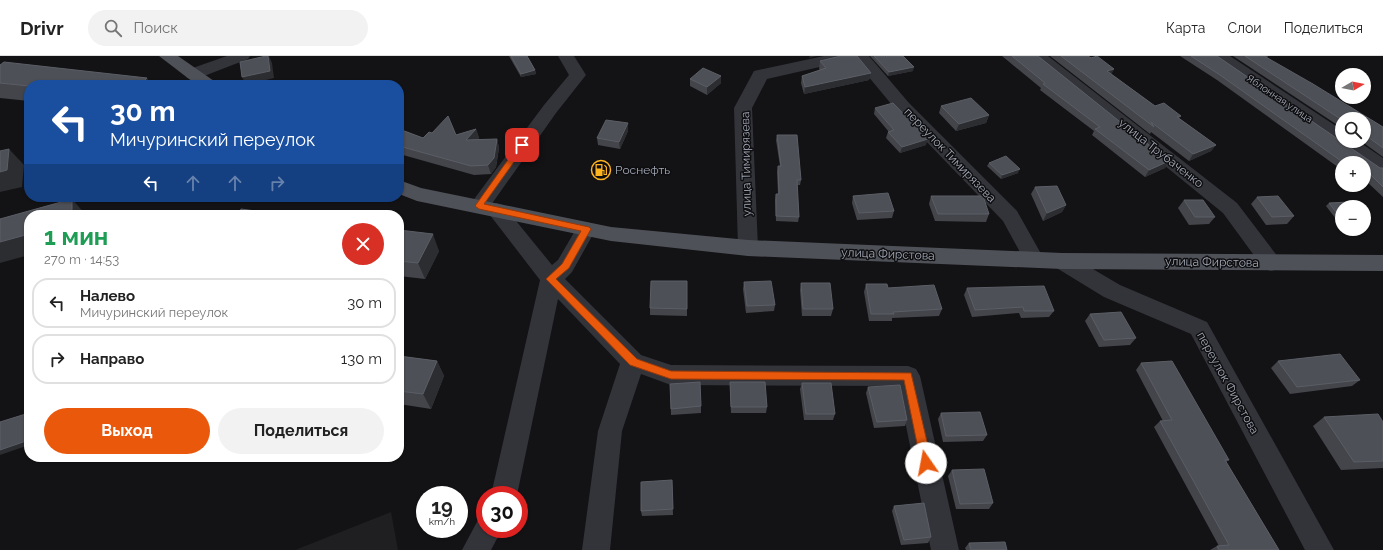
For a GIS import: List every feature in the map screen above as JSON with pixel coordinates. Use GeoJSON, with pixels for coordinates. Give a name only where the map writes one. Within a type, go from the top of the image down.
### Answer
{"type":"FeatureCollection","features":[{"type":"Feature","properties":{"kind":"main road"},"geometry":{"type":"LineString","coordinates":[[167,56],[201,80]]}},
{"type":"Feature","properties":{"kind":"main road","name":"улица Фирстова"},"geometry":{"type":"LineString","coordinates":[[404,189],[417,194],[611,234],[748,248],[1062,261],[1383,263]]}},
{"type":"Feature","properties":{"kind":"street"},"geometry":{"type":"LineString","coordinates":[[193,74],[242,56]]}},
{"type":"Feature","properties":{"kind":"street"},"geometry":{"type":"LineString","coordinates":[[566,56],[578,75],[541,121],[487,208],[551,279],[633,362],[671,375],[908,376],[945,550]]}},
{"type":"Feature","properties":{"kind":"street","name":"улица Тимирязева"},"geometry":{"type":"LineString","coordinates":[[748,248],[744,108],[760,75],[846,56]]}},
{"type":"Feature","properties":{"kind":"street","name":"переулок Тимирязева"},"geometry":{"type":"LineString","coordinates":[[860,56],[903,107],[1010,216],[1034,259]]}},
{"type":"Feature","properties":{"kind":"street","name":"улица Трубаченко"},"geometry":{"type":"LineString","coordinates":[[1038,56],[1230,208],[1271,263]]}},
{"type":"Feature","properties":{"kind":"street","name":"Яблонная улица"},"geometry":{"type":"LineString","coordinates":[[1219,56],[1335,134]]}},
{"type":"Feature","properties":{"kind":"street"},"geometry":{"type":"LineString","coordinates":[[1355,148],[1383,167]]}},
{"type":"Feature","properties":{"kind":"street"},"geometry":{"type":"LineString","coordinates":[[506,486],[551,279],[566,266],[586,229]]}},
{"type":"Feature","properties":{"kind":"street","name":"переулок Фирстова"},"geometry":{"type":"LineString","coordinates":[[1062,261],[1112,291],[1200,328],[1320,550]]}},
{"type":"Feature","properties":{"kind":"street"},"geometry":{"type":"LineString","coordinates":[[596,550],[610,431],[633,362]]}},
{"type":"Feature","properties":{"kind":"street"},"geometry":{"type":"LineString","coordinates":[[476,550],[483,538]]}},
{"type":"Feature","properties":{"kind":"shaded area"},"geometry":{"type":"Polygon","coordinates":[[[391,512],[398,550],[295,550],[391,512]]]}},
{"type":"Feature","properties":{"kind":"building"},"geometry":{"type":"Polygon","coordinates":[[[268,56],[270,71],[242,77],[240,62],[268,56]]]}},
{"type":"Feature","properties":{"kind":"building"},"geometry":{"type":"Polygon","coordinates":[[[511,56],[527,56],[535,70],[521,74],[511,56]]]}},
{"type":"Feature","properties":{"kind":"building"},"geometry":{"type":"Polygon","coordinates":[[[841,56],[857,56],[871,73],[805,87],[802,76],[826,68],[820,61],[841,56]]]}},
{"type":"Feature","properties":{"kind":"building"},"geometry":{"type":"Polygon","coordinates":[[[874,56],[903,56],[914,67],[889,72],[874,56]]]}},
{"type":"Feature","properties":{"kind":"building"},"geometry":{"type":"Polygon","coordinates":[[[1012,56],[1038,56],[1169,161],[1149,170],[1095,129],[1100,127],[1043,84],[1045,83],[1012,56]]]}},
{"type":"Feature","properties":{"kind":"building"},"geometry":{"type":"Polygon","coordinates":[[[1061,56],[1088,56],[1091,58],[1097,56],[1114,69],[1107,71],[1155,106],[1164,103],[1181,116],[1177,117],[1216,145],[1193,154],[1151,122],[1154,127],[1061,56]]]}},
{"type":"Feature","properties":{"kind":"building"},"geometry":{"type":"Polygon","coordinates":[[[1191,56],[1217,56],[1335,137],[1335,148],[1351,148],[1363,156],[1335,157],[1191,56]]]}},
{"type":"Feature","properties":{"kind":"building"},"geometry":{"type":"Polygon","coordinates":[[[1245,56],[1264,56],[1335,98],[1335,104],[1346,104],[1359,112],[1335,112],[1335,115],[1245,56]]]}},
{"type":"Feature","properties":{"kind":"building"},"geometry":{"type":"Polygon","coordinates":[[[4,62],[147,78],[145,80],[24,80],[24,85],[0,83],[0,65],[4,62]]]}},
{"type":"Feature","properties":{"kind":"building"},"geometry":{"type":"Polygon","coordinates":[[[703,68],[721,76],[707,87],[690,79],[703,68]]]}},
{"type":"Feature","properties":{"kind":"building"},"geometry":{"type":"Polygon","coordinates":[[[971,98],[989,115],[959,124],[941,106],[971,98]]]}},
{"type":"Feature","properties":{"kind":"building"},"geometry":{"type":"Polygon","coordinates":[[[893,103],[928,139],[902,147],[888,132],[894,130],[875,108],[893,103]]]}},
{"type":"Feature","properties":{"kind":"building"},"geometry":{"type":"Polygon","coordinates":[[[448,116],[456,135],[476,129],[466,140],[497,139],[494,158],[488,165],[471,166],[404,147],[404,131],[423,138],[429,132],[432,133],[448,116]]]}},
{"type":"Feature","properties":{"kind":"building"},"geometry":{"type":"Polygon","coordinates":[[[606,120],[628,123],[619,142],[597,138],[606,120]]]}},
{"type":"Feature","properties":{"kind":"building"},"geometry":{"type":"Polygon","coordinates":[[[1371,120],[1383,127],[1383,148],[1371,139],[1371,120]]]}},
{"type":"Feature","properties":{"kind":"building"},"geometry":{"type":"Polygon","coordinates":[[[777,135],[797,135],[801,180],[797,180],[799,217],[776,216],[776,194],[779,194],[778,166],[781,166],[777,135]]]}},
{"type":"Feature","properties":{"kind":"building"},"geometry":{"type":"Polygon","coordinates":[[[9,149],[7,170],[0,172],[0,151],[9,149]]]}},
{"type":"Feature","properties":{"kind":"building"},"geometry":{"type":"Polygon","coordinates":[[[1006,156],[1020,169],[1002,175],[989,163],[1006,156]]]}},
{"type":"Feature","properties":{"kind":"building"},"geometry":{"type":"Polygon","coordinates":[[[1371,162],[1380,168],[1383,168],[1383,187],[1371,175],[1371,162]]]}},
{"type":"Feature","properties":{"kind":"building"},"geometry":{"type":"Polygon","coordinates":[[[1057,186],[1066,205],[1047,213],[1035,187],[1057,186]]]}},
{"type":"Feature","properties":{"kind":"building"},"geometry":{"type":"Polygon","coordinates":[[[888,193],[894,211],[859,213],[853,196],[888,193]]]}},
{"type":"Feature","properties":{"kind":"building"},"geometry":{"type":"Polygon","coordinates":[[[931,196],[983,196],[989,214],[938,214],[931,196]]]}},
{"type":"Feature","properties":{"kind":"building"},"geometry":{"type":"Polygon","coordinates":[[[1278,196],[1294,216],[1272,217],[1257,197],[1278,196]]]}},
{"type":"Feature","properties":{"kind":"building"},"geometry":{"type":"Polygon","coordinates":[[[1184,200],[1203,200],[1215,217],[1195,217],[1184,200]]]}},
{"type":"Feature","properties":{"kind":"building"},"geometry":{"type":"Polygon","coordinates":[[[61,202],[72,202],[72,210],[32,210],[61,202]]]}},
{"type":"Feature","properties":{"kind":"building"},"geometry":{"type":"Polygon","coordinates":[[[1329,203],[1335,203],[1335,211],[1329,203]]]}},
{"type":"Feature","properties":{"kind":"building"},"geometry":{"type":"Polygon","coordinates":[[[24,212],[24,235],[0,242],[0,219],[24,212]]]}},
{"type":"Feature","properties":{"kind":"building"},"geometry":{"type":"Polygon","coordinates":[[[404,231],[433,234],[418,263],[404,262],[404,231]]]}},
{"type":"Feature","properties":{"kind":"building"},"geometry":{"type":"Polygon","coordinates":[[[651,281],[687,281],[687,309],[650,308],[651,281]]]}},
{"type":"Feature","properties":{"kind":"building"},"geometry":{"type":"Polygon","coordinates":[[[771,281],[775,305],[747,306],[744,282],[771,281]]]}},
{"type":"Feature","properties":{"kind":"building"},"geometry":{"type":"Polygon","coordinates":[[[801,283],[830,283],[833,309],[803,309],[801,283]]]}},
{"type":"Feature","properties":{"kind":"building"},"geometry":{"type":"Polygon","coordinates":[[[866,284],[887,284],[888,288],[934,285],[942,309],[893,312],[894,314],[871,314],[866,284]]]}},
{"type":"Feature","properties":{"kind":"building"},"geometry":{"type":"Polygon","coordinates":[[[1044,286],[1054,311],[1024,311],[1023,307],[975,310],[967,288],[1044,286]]]}},
{"type":"Feature","properties":{"kind":"building"},"geometry":{"type":"Polygon","coordinates":[[[1121,312],[1136,338],[1104,340],[1090,314],[1121,312]]]}},
{"type":"Feature","properties":{"kind":"building"},"geometry":{"type":"Polygon","coordinates":[[[1340,354],[1360,380],[1297,387],[1278,361],[1340,354]]]}},
{"type":"Feature","properties":{"kind":"building"},"geometry":{"type":"Polygon","coordinates":[[[404,357],[437,361],[423,394],[404,392],[404,357]]]}},
{"type":"Feature","properties":{"kind":"building"},"geometry":{"type":"Polygon","coordinates":[[[1172,361],[1229,460],[1225,460],[1279,550],[1219,550],[1217,546],[1229,545],[1160,421],[1172,420],[1141,363],[1172,361]]]}},
{"type":"Feature","properties":{"kind":"building"},"geometry":{"type":"Polygon","coordinates":[[[700,382],[701,406],[671,409],[670,384],[700,382]]]}},
{"type":"Feature","properties":{"kind":"building"},"geometry":{"type":"Polygon","coordinates":[[[730,382],[765,382],[767,407],[731,407],[730,382]]]}},
{"type":"Feature","properties":{"kind":"building"},"geometry":{"type":"Polygon","coordinates":[[[802,383],[831,383],[835,414],[806,414],[802,383]]]}},
{"type":"Feature","properties":{"kind":"building"},"geometry":{"type":"Polygon","coordinates":[[[900,385],[907,420],[877,422],[868,387],[900,385]]]}},
{"type":"Feature","properties":{"kind":"building"},"geometry":{"type":"Polygon","coordinates":[[[980,412],[987,435],[946,436],[941,413],[980,412]]]}},
{"type":"Feature","properties":{"kind":"building"},"geometry":{"type":"Polygon","coordinates":[[[1378,414],[1383,422],[1383,461],[1354,462],[1324,417],[1378,414]]]}},
{"type":"Feature","properties":{"kind":"building"},"geometry":{"type":"Polygon","coordinates":[[[24,415],[24,442],[0,450],[0,422],[24,415]]]}},
{"type":"Feature","properties":{"kind":"building"},"geometry":{"type":"Polygon","coordinates":[[[984,469],[993,503],[960,504],[952,470],[984,469]]]}},
{"type":"Feature","properties":{"kind":"building"},"geometry":{"type":"Polygon","coordinates":[[[672,480],[673,509],[641,511],[641,482],[672,480]]]}},
{"type":"Feature","properties":{"kind":"building"},"geometry":{"type":"Polygon","coordinates":[[[924,503],[931,537],[904,540],[894,506],[924,503]]]}},
{"type":"Feature","properties":{"kind":"building"},"geometry":{"type":"Polygon","coordinates":[[[1005,542],[1007,550],[971,550],[969,543],[1005,542]]]}},
{"type":"Feature","properties":{"kind":"place","name":"Роснефть"},"geometry":{"type":"Point","coordinates":[601,170]}},
{"type":"Feature","properties":{"kind":"route"},"geometry":{"type":"LineString","coordinates":[[522,145],[479,206],[586,229],[566,266],[551,279],[633,362],[671,375],[908,376],[926,463]]}}]}
